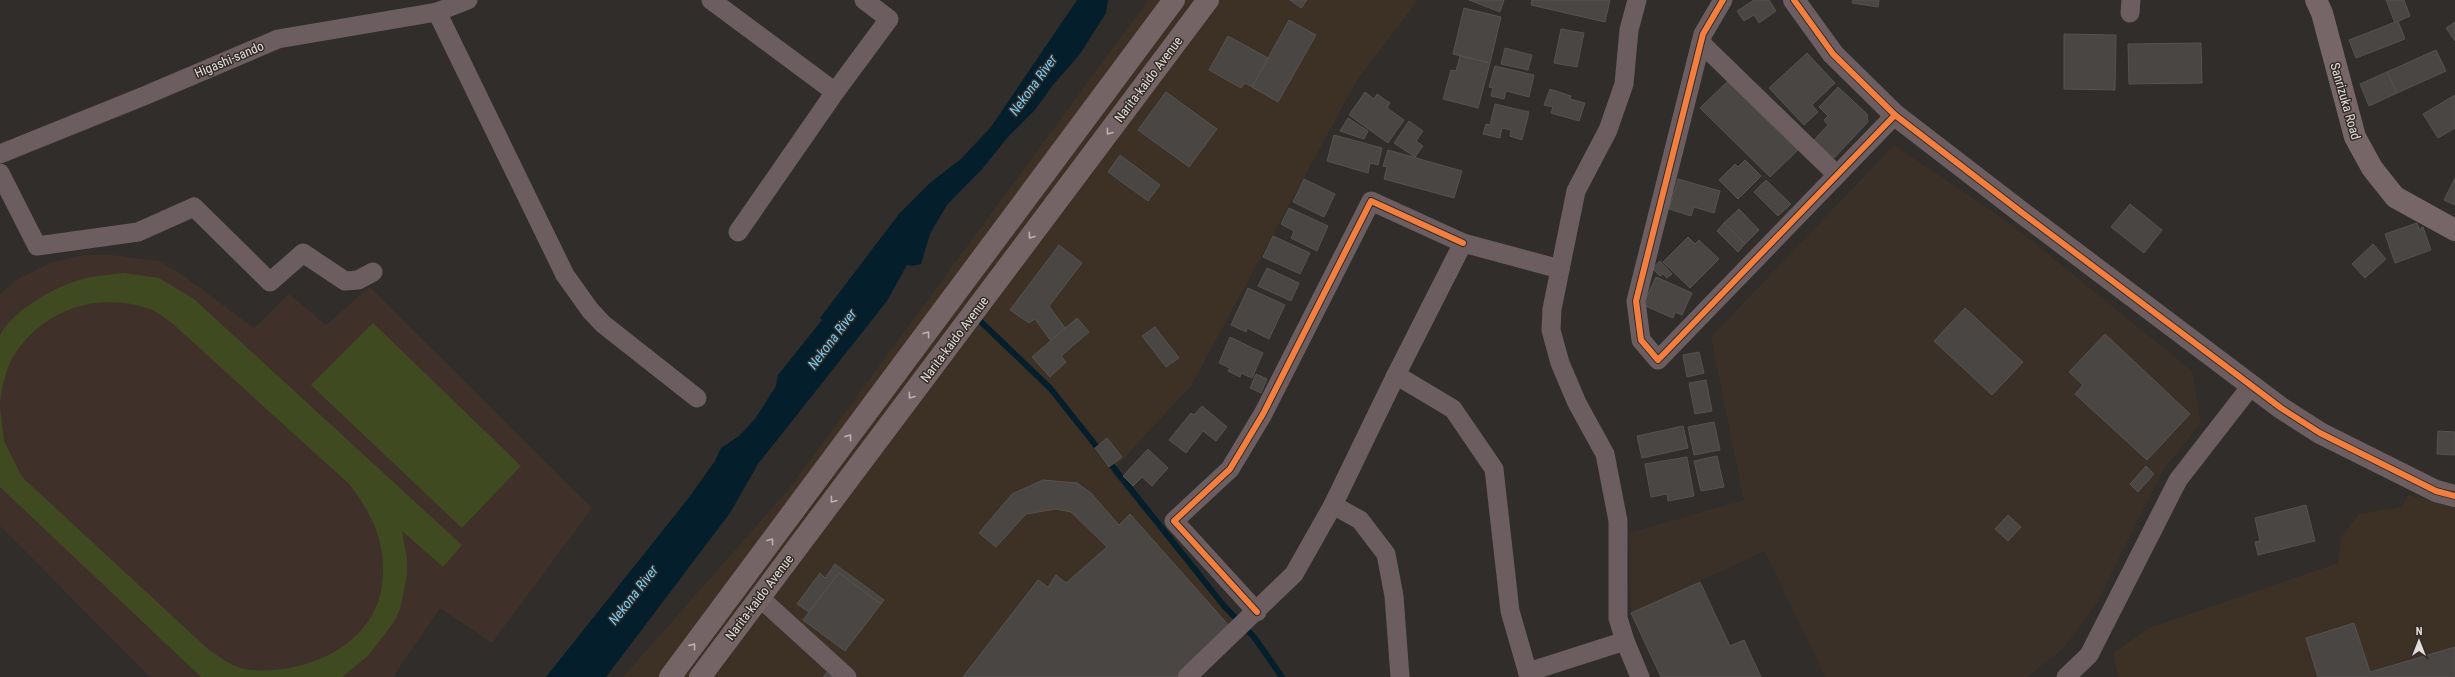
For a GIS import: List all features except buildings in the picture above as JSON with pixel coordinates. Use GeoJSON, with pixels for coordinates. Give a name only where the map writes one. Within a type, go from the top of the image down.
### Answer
{"type":"FeatureCollection","features":[{"type":"Feature","properties":{"kind":"highway","name":"Narita-kaido Avenue"},"geometry":{"type":"LineString","coordinates":[[670,677],[1174,0]]}},
{"type":"Feature","properties":{"kind":"highway","name":"Narita-kaido Avenue"},"geometry":{"type":"LineString","coordinates":[[700,677],[1208,0]]}},
{"type":"Feature","properties":{"kind":"main road","name":"Sanrizuka Road"},"geometry":{"type":"LineString","coordinates":[[2316,0],[2322,13],[2355,137],[2372,168],[2395,197],[2455,230]]}},
{"type":"Feature","properties":{"kind":"street","name":"Higashi-sando"},"geometry":{"type":"LineString","coordinates":[[0,154],[144,96],[278,39],[437,12],[468,0]]}},
{"type":"Feature","properties":{"kind":"street"},"geometry":{"type":"LineString","coordinates":[[711,0],[835,92]]}},
{"type":"Feature","properties":{"kind":"street"},"geometry":{"type":"LineString","coordinates":[[738,232],[835,92],[889,19],[864,0]]}},
{"type":"Feature","properties":{"kind":"street"},"geometry":{"type":"LineString","coordinates":[[1637,0],[1629,30],[1624,84],[1608,130],[1576,191],[1552,309],[1552,330],[1560,362],[1577,404],[1607,461],[1618,521],[1618,618],[1624,641],[1640,677]]}},
{"type":"Feature","properties":{"kind":"street"},"geometry":{"type":"LineString","coordinates":[[1723,0],[1703,34],[1636,301],[1640,340],[1658,360],[1895,115]]}},
{"type":"Feature","properties":{"kind":"street"},"geometry":{"type":"LineString","coordinates":[[1794,0],[1833,54],[1895,115],[2251,386],[2320,434],[2436,491],[2455,496]]}},
{"type":"Feature","properties":{"kind":"street"},"geometry":{"type":"LineString","coordinates":[[437,12],[565,275],[590,310],[603,324],[697,398]]}},
{"type":"Feature","properties":{"kind":"street"},"geometry":{"type":"LineString","coordinates":[[1701,43],[1837,175]]}},
{"type":"Feature","properties":{"kind":"street"},"geometry":{"type":"LineString","coordinates":[[0,173],[37,246],[138,232],[194,207],[270,282],[303,252],[345,281],[358,280],[373,272]]}},
{"type":"Feature","properties":{"kind":"street"},"geometry":{"type":"LineString","coordinates":[[1255,614],[1174,520],[1230,469],[1263,414],[1371,201],[1463,243],[1560,269]]}},
{"type":"Feature","properties":{"kind":"street"},"geometry":{"type":"LineString","coordinates":[[1187,677],[1255,614],[1294,574],[1333,505],[1396,375],[1463,243]]}},
{"type":"Feature","properties":{"kind":"street"},"geometry":{"type":"LineString","coordinates":[[1396,375],[1453,409],[1494,469],[1510,611],[1528,675],[1624,641]]}},
{"type":"Feature","properties":{"kind":"street"},"geometry":{"type":"LineString","coordinates":[[2066,677],[2089,655],[2178,480],[2251,386]]}},
{"type":"Feature","properties":{"kind":"street"},"geometry":{"type":"LineString","coordinates":[[1333,505],[1360,520],[1386,554],[1394,596],[1400,677]]}},
{"type":"Feature","properties":{"kind":"street"},"geometry":{"type":"LineString","coordinates":[[759,597],[847,677]]}},
{"type":"Feature","properties":{"kind":"shaded area"},"geometry":{"type":"Polygon","coordinates":[[[1148,0],[1418,0],[1356,82],[1191,386],[1111,472],[1237,624],[1177,677],[623,677],[788,490],[1148,0]]]}},
{"type":"Feature","properties":{"kind":"shaded area"},"geometry":{"type":"Polygon","coordinates":[[[1894,145],[2011,224],[2192,371],[2201,423],[2163,470],[2097,603],[2064,648],[2027,677],[1825,677],[1765,551],[1631,613],[1629,533],[1744,500],[1711,337],[1894,145]]]}},
{"type":"Feature","properties":{"kind":"shaded area"},"geometry":{"type":"Polygon","coordinates":[[[84,255],[112,255],[159,261],[181,274],[254,328],[289,294],[326,325],[370,287],[592,508],[492,643],[440,608],[393,677],[150,677],[0,526],[0,294],[16,280],[52,262],[84,255]]]}},
{"type":"Feature","properties":{"kind":"shaded area"},"geometry":{"type":"Polygon","coordinates":[[[2408,495],[2455,507],[2455,677],[2118,677],[2113,653],[2149,628],[2338,563],[2341,537],[2359,514],[2402,507],[2408,495]]]}},
{"type":"Feature","properties":{"kind":"green space"},"geometry":{"type":"Polygon","coordinates":[[[124,273],[159,278],[194,299],[462,545],[443,567],[402,531],[407,559],[407,575],[400,609],[394,622],[368,656],[342,677],[201,677],[0,487],[0,407],[4,441],[22,477],[209,650],[239,668],[265,670],[286,668],[308,663],[328,655],[347,644],[362,629],[374,612],[381,591],[383,561],[381,547],[372,521],[358,496],[349,484],[173,324],[156,312],[131,304],[113,302],[94,303],[76,307],[59,314],[43,324],[28,337],[16,352],[5,377],[0,404],[0,336],[12,319],[32,303],[64,285],[85,278],[124,273]]]}},
{"type":"Feature","properties":{"kind":"green space"},"geometry":{"type":"Polygon","coordinates":[[[373,323],[521,466],[462,528],[311,385],[373,323]]]}},
{"type":"Feature","properties":{"kind":"water","name":"Nekona River"},"geometry":{"type":"Polygon","coordinates":[[[1077,0],[1108,0],[1106,13],[1080,54],[1053,85],[1034,111],[1008,137],[982,169],[947,205],[930,234],[921,264],[912,266],[907,265],[887,301],[758,464],[730,513],[606,677],[546,677],[687,500],[715,461],[721,448],[739,436],[755,419],[776,386],[778,375],[822,320],[820,318],[899,214],[931,182],[961,159],[991,127],[1077,0]]]}},
{"type":"Feature","properties":{"kind":"waterway"},"geometry":{"type":"LineString","coordinates":[[980,316],[978,319],[1050,388],[1224,606],[1254,637],[1282,677]]}},
{"type":"Feature","properties":{"kind":"cycle path"},"geometry":{"type":"LineString","coordinates":[[1723,0],[1703,34],[1636,301],[1641,340],[1658,360],[1895,115]]}},
{"type":"Feature","properties":{"kind":"cycle path"},"geometry":{"type":"LineString","coordinates":[[1794,0],[1833,54],[1895,115],[2281,408],[2320,433],[2436,491],[2455,496]]}},
{"type":"Feature","properties":{"kind":"cycle path"},"geometry":{"type":"LineString","coordinates":[[1257,612],[1174,521],[1230,469],[1263,414],[1371,201],[1463,243]]}}]}
